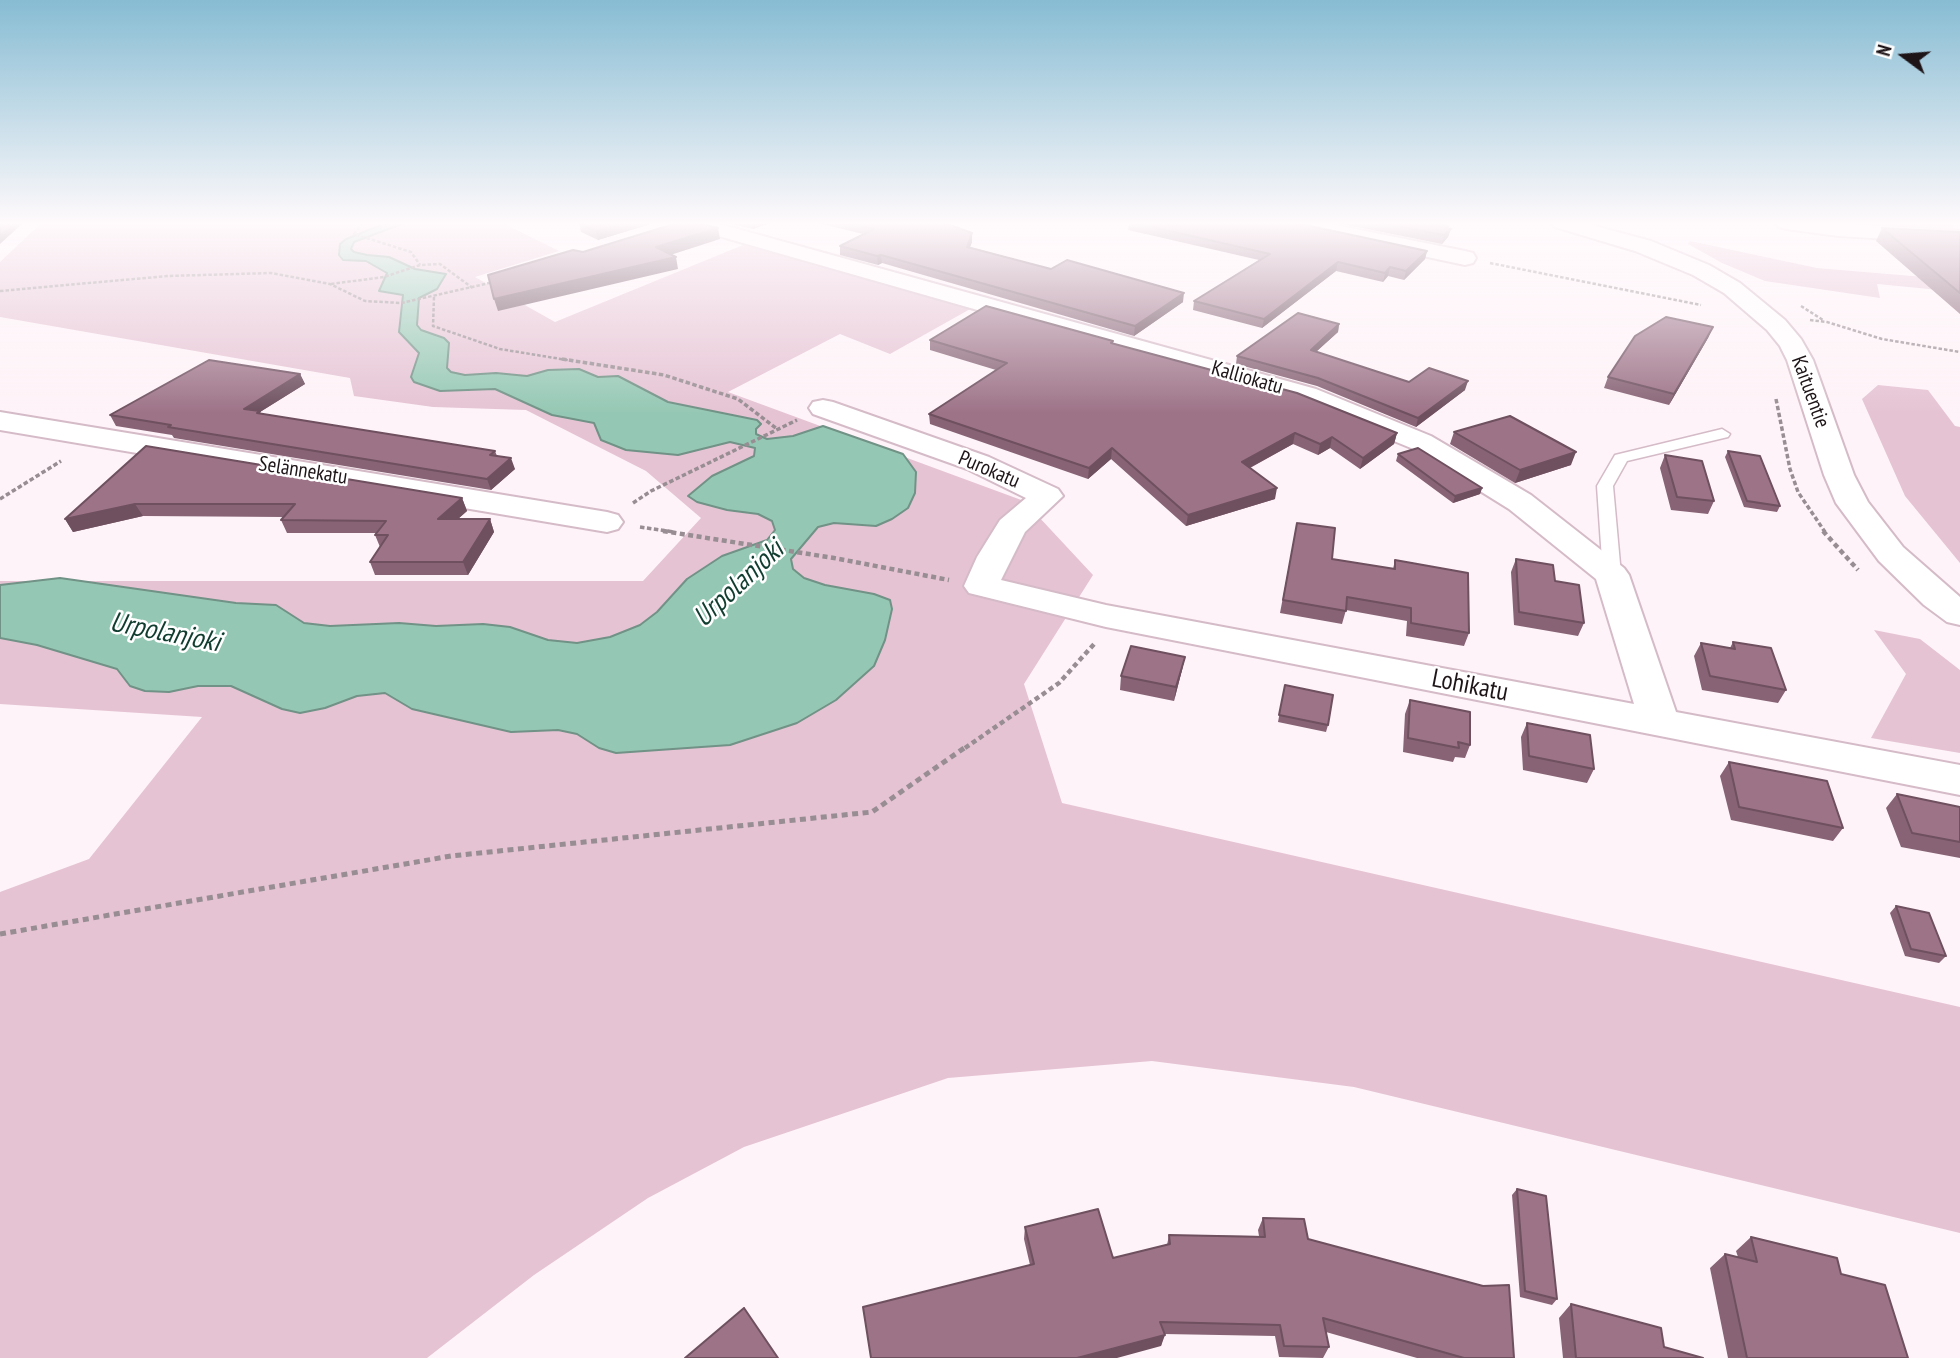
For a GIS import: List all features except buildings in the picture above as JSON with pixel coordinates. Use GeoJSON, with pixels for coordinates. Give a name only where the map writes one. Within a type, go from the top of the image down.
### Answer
{"type":"FeatureCollection","features":[{"type":"Feature","properties":{"kind":"street","name":"Kalliokatu"},"geometry":{"type":"LineString","coordinates":[[910,286],[1306,395],[1421,442],[1520,502],[1612,575]]}},
{"type":"Feature","properties":{"kind":"street","name":"Kaituentie"},"geometry":{"type":"LineString","coordinates":[[1729,286],[1763,313],[1792,344],[1800,360],[1839,475],[1858,512],[1891,554],[1936,597],[1960,614]]}},
{"type":"Feature","properties":{"kind":"street","name":"Purokatu"},"geometry":{"type":"LineString","coordinates":[[823,408],[978,463],[1047,496],[1012,527],[981,586]]}},
{"type":"Feature","properties":{"kind":"street","name":"Selännekatu"},"geometry":{"type":"LineString","coordinates":[[0,421],[607,522]]}},
{"type":"Feature","properties":{"kind":"street"},"geometry":{"type":"LineString","coordinates":[[1612,575],[1661,722]]}},
{"type":"Feature","properties":{"kind":"street","name":"Lohikatu"},"geometry":{"type":"LineString","coordinates":[[981,586],[1106,616],[1960,779]]}},
{"type":"Feature","properties":{"kind":"lane"},"geometry":{"type":"LineString","coordinates":[[1612,575],[1605,486],[1621,458],[1723,434]]}},
{"type":"Feature","properties":{"kind":"path"},"geometry":{"type":"LineString","coordinates":[[0,291],[52,286]]}},
{"type":"Feature","properties":{"kind":"path"},"geometry":{"type":"LineString","coordinates":[[335,286],[365,301],[401,303],[482,286]]}},
{"type":"Feature","properties":{"kind":"path"},"geometry":{"type":"LineString","coordinates":[[470,286],[474,289]]}},
{"type":"Feature","properties":{"kind":"path"},"geometry":{"type":"LineString","coordinates":[[1610,286],[1705,305]]}},
{"type":"Feature","properties":{"kind":"path"},"geometry":{"type":"LineString","coordinates":[[434,297],[433,326],[500,349],[664,374],[738,399],[777,429],[651,491],[607,522]]}},
{"type":"Feature","properties":{"kind":"path"},"geometry":{"type":"LineString","coordinates":[[1763,313],[1827,322],[1882,339],[1960,352]]}},
{"type":"Feature","properties":{"kind":"path"},"geometry":{"type":"LineString","coordinates":[[1774,394],[1790,469],[1798,492],[1825,533],[1867,578]]}},
{"type":"Feature","properties":{"kind":"path"},"geometry":{"type":"LineString","coordinates":[[0,499],[101,437]]}},
{"type":"Feature","properties":{"kind":"path"},"geometry":{"type":"LineString","coordinates":[[607,522],[714,537],[981,586]]}},
{"type":"Feature","properties":{"kind":"path"},"geometry":{"type":"LineString","coordinates":[[0,934],[452,856],[872,812],[1059,684],[1093,648],[1106,616]]}},
{"type":"Feature","properties":{"kind":"shaded area"},"geometry":{"type":"Polygon","coordinates":[[[0,286],[492,286],[555,322],[642,286],[897,286],[972,308],[890,354],[840,334],[728,392],[1024,501],[1093,575],[1024,684],[1062,803],[1960,1007],[1960,1233],[1354,1087],[1152,1061],[948,1078],[744,1147],[648,1198],[534,1275],[427,1358],[0,1358],[0,892],[89,859],[202,717],[0,704],[0,581],[643,581],[701,518],[646,471],[526,410],[433,407],[354,396],[350,378],[0,317],[0,286]]]}},
{"type":"Feature","properties":{"kind":"shaded area"},"geometry":{"type":"Polygon","coordinates":[[[1801,286],[1878,286],[1880,298],[1801,286]]]}},
{"type":"Feature","properties":{"kind":"shaded area"},"geometry":{"type":"Polygon","coordinates":[[[1902,286],[1960,286],[1960,292],[1902,286]]]}},
{"type":"Feature","properties":{"kind":"shaded area"},"geometry":{"type":"Polygon","coordinates":[[[1878,385],[1928,390],[1955,426],[1960,427],[1960,563],[1905,496],[1862,399],[1878,385]]]}},
{"type":"Feature","properties":{"kind":"shaded area"},"geometry":{"type":"Polygon","coordinates":[[[1874,630],[1920,639],[1960,670],[1960,753],[1871,738],[1906,674],[1874,630]]]}},
{"type":"Feature","properties":{"kind":"water","name":"Urpolanjoki"},"geometry":{"type":"Polygon","coordinates":[[[381,286],[439,286],[419,298],[417,325],[421,330],[444,338],[449,343],[447,368],[451,372],[465,375],[496,373],[527,376],[548,370],[579,369],[598,377],[618,376],[668,402],[757,420],[761,424],[756,429],[756,434],[767,439],[793,436],[823,426],[903,454],[916,472],[915,493],[908,508],[876,526],[834,523],[818,527],[791,559],[793,569],[804,578],[890,600],[892,609],[885,640],[874,666],[836,700],[797,723],[730,745],[616,753],[599,748],[577,734],[558,730],[511,732],[412,709],[385,693],[357,696],[325,708],[300,713],[282,709],[231,686],[198,686],[169,692],[145,691],[130,686],[117,669],[37,645],[0,638],[0,585],[60,578],[236,603],[276,605],[304,623],[330,626],[483,624],[510,627],[548,640],[577,643],[610,637],[640,625],[657,612],[687,579],[722,556],[767,540],[775,530],[772,521],[758,514],[727,510],[697,502],[688,496],[712,476],[754,456],[755,448],[730,442],[678,455],[626,450],[601,440],[594,423],[552,415],[495,389],[440,391],[414,382],[411,377],[419,353],[399,332],[403,295],[379,291],[381,286]]]}}]}
